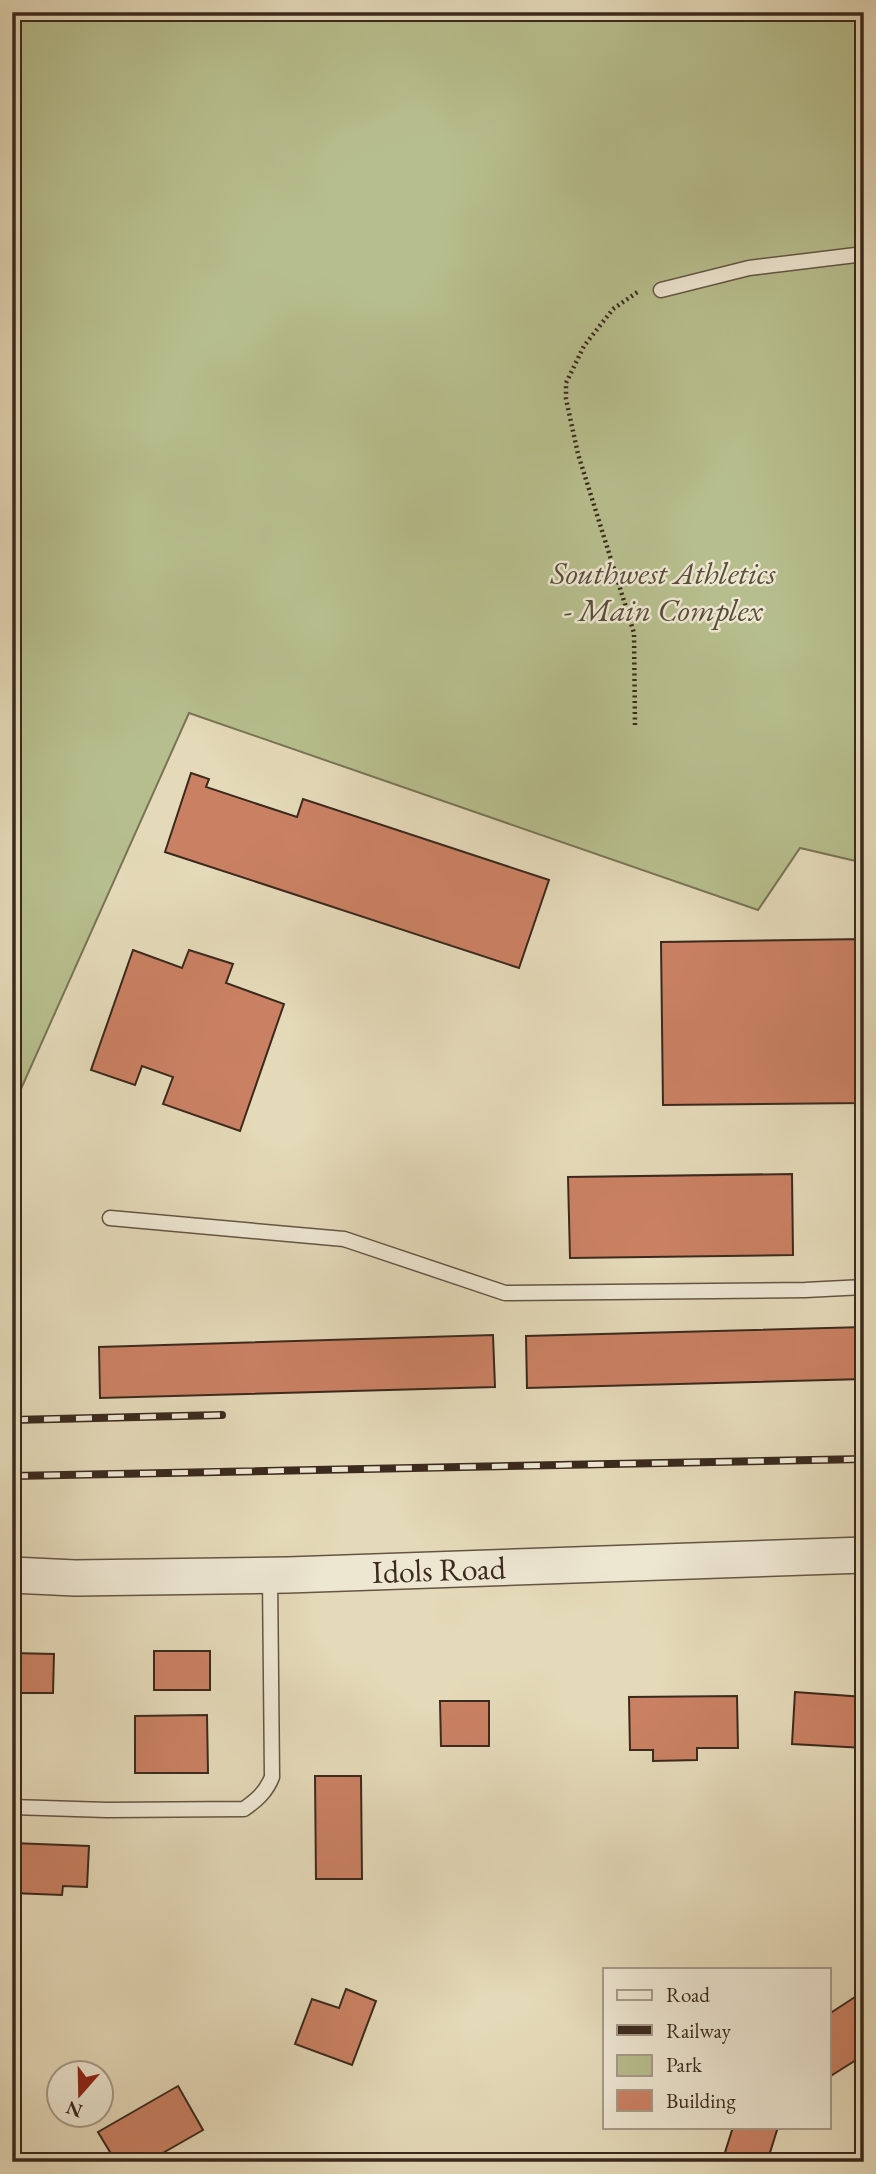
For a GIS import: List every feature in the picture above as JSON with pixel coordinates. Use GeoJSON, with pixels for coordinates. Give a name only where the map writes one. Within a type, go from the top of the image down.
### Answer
{"type":"FeatureCollection","features":[{"type":"Feature","properties":{"kind":"street","name":"Idols Road"},"geometry":{"type":"LineString","coordinates":[[12,1575],[75,1578],[270,1576],[864,1555]]}},
{"type":"Feature","properties":{"kind":"lane"},"geometry":{"type":"LineString","coordinates":[[654,288],[749,268],[864,254]]}},
{"type":"Feature","properties":{"kind":"lane"},"geometry":{"type":"LineString","coordinates":[[110,1218],[344,1239],[505,1293],[864,1287]]}},
{"type":"Feature","properties":{"kind":"lane"},"geometry":{"type":"LineString","coordinates":[[12,1807],[107,1810],[244,1809],[257,1801],[272,1777],[270,1576]]}},
{"type":"Feature","properties":{"kind":"path"},"geometry":{"type":"LineString","coordinates":[[635,725],[634,633],[578,454],[566,399],[566,383],[594,331],[613,309],[654,288]]}},
{"type":"Feature","properties":{"kind":"green space","name":"Southwest Athletics - Main Complex"},"geometry":{"type":"Polygon","coordinates":[[[12,12],[864,12],[864,863],[800,848],[758,910],[189,713],[12,1109],[12,12]]]}},
{"type":"Feature","properties":{"kind":"building"},"geometry":{"type":"Polygon","coordinates":[[[191,773],[209,779],[206,787],[297,817],[303,799],[549,880],[519,968],[165,852],[191,773]]]}},
{"type":"Feature","properties":{"kind":"building"},"geometry":{"type":"Polygon","coordinates":[[[864,939],[864,1103],[663,1105],[661,942],[864,939]]]}},
{"type":"Feature","properties":{"kind":"building"},"geometry":{"type":"Polygon","coordinates":[[[133,950],[182,968],[189,950],[233,964],[226,983],[284,1004],[240,1131],[163,1104],[173,1077],[142,1066],[135,1085],[91,1070],[133,950]]]}},
{"type":"Feature","properties":{"kind":"building"},"geometry":{"type":"Polygon","coordinates":[[[792,1174],[793,1255],[570,1258],[568,1177],[792,1174]]]}},
{"type":"Feature","properties":{"kind":"building"},"geometry":{"type":"Polygon","coordinates":[[[864,1327],[864,1379],[527,1388],[526,1336],[864,1327]]]}},
{"type":"Feature","properties":{"kind":"building"},"geometry":{"type":"Polygon","coordinates":[[[493,1335],[495,1387],[100,1398],[99,1347],[493,1335]]]}},
{"type":"Feature","properties":{"kind":"building"},"geometry":{"type":"Polygon","coordinates":[[[154,1651],[210,1651],[210,1690],[154,1690],[154,1651]]]}},
{"type":"Feature","properties":{"kind":"building"},"geometry":{"type":"Polygon","coordinates":[[[12,1653],[54,1654],[53,1693],[12,1693],[12,1653]]]}},
{"type":"Feature","properties":{"kind":"building"},"geometry":{"type":"Polygon","coordinates":[[[795,1692],[864,1697],[864,1748],[792,1744],[795,1692]]]}},
{"type":"Feature","properties":{"kind":"building"},"geometry":{"type":"Polygon","coordinates":[[[737,1696],[738,1748],[697,1748],[697,1760],[653,1761],[653,1750],[630,1750],[629,1697],[737,1696]]]}},
{"type":"Feature","properties":{"kind":"building"},"geometry":{"type":"Polygon","coordinates":[[[440,1701],[489,1701],[489,1746],[441,1746],[440,1701]]]}},
{"type":"Feature","properties":{"kind":"building"},"geometry":{"type":"Polygon","coordinates":[[[207,1715],[208,1773],[135,1773],[135,1716],[207,1715]]]}},
{"type":"Feature","properties":{"kind":"building"},"geometry":{"type":"Polygon","coordinates":[[[315,1776],[361,1776],[362,1879],[316,1879],[315,1776]]]}},
{"type":"Feature","properties":{"kind":"building"},"geometry":{"type":"Polygon","coordinates":[[[12,1843],[89,1846],[87,1887],[63,1886],[62,1895],[12,1893],[12,1843]]]}},
{"type":"Feature","properties":{"kind":"building"},"geometry":{"type":"Polygon","coordinates":[[[346,1989],[376,2001],[352,2065],[295,2044],[312,1999],[339,2008],[346,1989]]]}},
{"type":"Feature","properties":{"kind":"building"},"geometry":{"type":"Polygon","coordinates":[[[858,1995],[864,2003],[864,2055],[830,2076],[830,2013],[858,1995]]]}},
{"type":"Feature","properties":{"kind":"building"},"geometry":{"type":"Polygon","coordinates":[[[178,2086],[203,2130],[147,2162],[116,2162],[98,2132],[105,2128],[116,2128],[116,2122],[178,2086]]]}},
{"type":"Feature","properties":{"kind":"building"},"geometry":{"type":"Polygon","coordinates":[[[733,2128],[778,2128],[767,2162],[722,2162],[733,2128]]]}},
{"type":"Feature","properties":{"kind":"railway"},"geometry":{"type":"LineString","coordinates":[[12,1420],[222,1415]]}},
{"type":"Feature","properties":{"kind":"railway"},"geometry":{"type":"LineString","coordinates":[[12,1476],[864,1459]]}}]}
